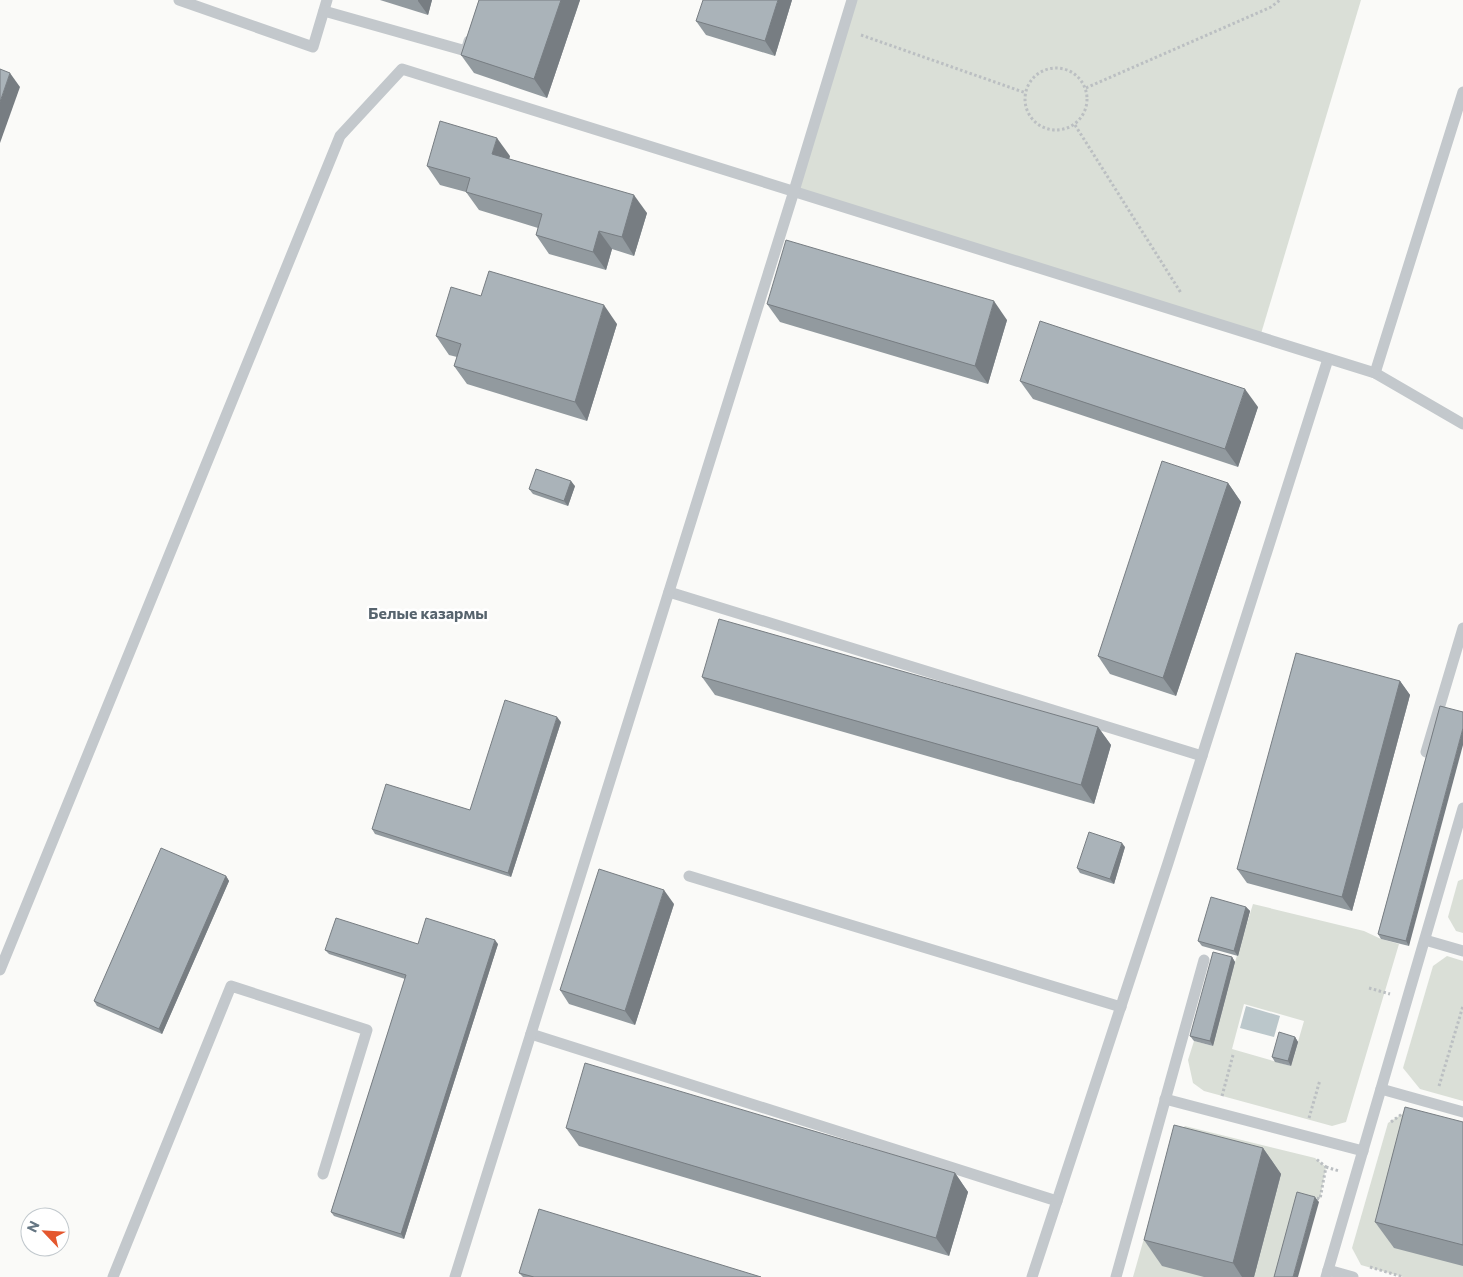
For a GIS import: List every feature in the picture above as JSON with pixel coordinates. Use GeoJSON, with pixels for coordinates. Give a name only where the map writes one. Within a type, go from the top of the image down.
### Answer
{"type":"FeatureCollection","features":[{"type":"Feature","properties":{"kind":"lane"},"geometry":{"type":"LineString","coordinates":[[179,0],[313,47],[326,5],[466,51],[472,34]]}},
{"type":"Feature","properties":{"kind":"lane"},"geometry":{"type":"LineString","coordinates":[[455,1277],[852,0]]}},
{"type":"Feature","properties":{"kind":"lane"},"geometry":{"type":"LineString","coordinates":[[0,970],[340,136],[402,69],[1375,373],[1463,424]]}},
{"type":"Feature","properties":{"kind":"lane"},"geometry":{"type":"LineString","coordinates":[[1375,373],[1463,92]]}},
{"type":"Feature","properties":{"kind":"lane"},"geometry":{"type":"LineString","coordinates":[[1032,1277],[1202,756],[1328,359]]}},
{"type":"Feature","properties":{"kind":"lane"},"geometry":{"type":"LineString","coordinates":[[669,592],[1202,756]]}},
{"type":"Feature","properties":{"kind":"lane"},"geometry":{"type":"LineString","coordinates":[[1426,752],[1463,628]]}},
{"type":"Feature","properties":{"kind":"lane"},"geometry":{"type":"LineString","coordinates":[[1353,1277],[1327,1274],[1463,808]]}},
{"type":"Feature","properties":{"kind":"lane"},"geometry":{"type":"LineString","coordinates":[[689,876],[1121,1007]]}},
{"type":"Feature","properties":{"kind":"lane"},"geometry":{"type":"LineString","coordinates":[[1425,940],[1463,951]]}},
{"type":"Feature","properties":{"kind":"lane"},"geometry":{"type":"LineString","coordinates":[[1116,1277],[1204,960]]}},
{"type":"Feature","properties":{"kind":"lane"},"geometry":{"type":"LineString","coordinates":[[113,1277],[231,986],[367,1030],[323,1174]]}},
{"type":"Feature","properties":{"kind":"lane"},"geometry":{"type":"LineString","coordinates":[[531,1034],[1057,1201]]}},
{"type":"Feature","properties":{"kind":"lane"},"geometry":{"type":"LineString","coordinates":[[1381,1089],[1463,1112]]}},
{"type":"Feature","properties":{"kind":"lane"},"geometry":{"type":"LineString","coordinates":[[1165,1099],[1363,1151]]}},
{"type":"Feature","properties":{"kind":"path"},"geometry":{"type":"LineString","coordinates":[[1086,88],[1271,6],[1280,0]]}},
{"type":"Feature","properties":{"kind":"path"},"geometry":{"type":"LineString","coordinates":[[844,29],[1026,93]]}},
{"type":"Feature","properties":{"kind":"path"},"geometry":{"type":"LineString","coordinates":[[1064,69],[1074,73],[1086,88],[1087,108],[1082,118],[1065,129],[1055,131],[1044,128],[1028,114],[1025,104],[1026,93],[1030,83],[1044,70],[1064,69]]}},
{"type":"Feature","properties":{"kind":"path"},"geometry":{"type":"LineString","coordinates":[[1075,124],[1196,317]]}},
{"type":"Feature","properties":{"kind":"path"},"geometry":{"type":"LineString","coordinates":[[1437,1094],[1463,1006]]}},
{"type":"Feature","properties":{"kind":"path"},"geometry":{"type":"LineString","coordinates":[[1388,1124],[1407,1111]]}},
{"type":"Feature","properties":{"kind":"path"},"geometry":{"type":"LineString","coordinates":[[1306,1195],[1320,1199],[1326,1167],[1315,1158],[1307,1156]]}},
{"type":"Feature","properties":{"kind":"path"},"geometry":{"type":"LineString","coordinates":[[1361,1265],[1403,1277]]}},
{"type":"Feature","properties":{"kind":"shaded area"},"geometry":{"type":"Polygon","coordinates":[[[852,0],[1361,0],[1260,337],[794,191],[852,0]]]}},
{"type":"Feature","properties":{"kind":"shaded area"},"geometry":{"type":"Polygon","coordinates":[[[1463,879],[1463,933],[1456,931],[1448,917],[1458,881],[1463,879]]]}},
{"type":"Feature","properties":{"kind":"shaded area"},"geometry":{"type":"Polygon","coordinates":[[[1253,904],[1364,931],[1381,939],[1399,944],[1346,1122],[1332,1126],[1204,1091],[1193,1083],[1188,1060],[1194,1041],[1213,1046],[1235,962],[1253,904]],[[1244,1004],[1232,1049],[1291,1066],[1304,1021],[1244,1004]]]}},
{"type":"Feature","properties":{"kind":"shaded area"},"geometry":{"type":"Polygon","coordinates":[[[1447,956],[1463,961],[1463,1101],[1420,1089],[1403,1068],[1433,966],[1447,956]]]}},
{"type":"Feature","properties":{"kind":"shaded area"},"geometry":{"type":"Polygon","coordinates":[[[1246,1006],[1280,1016],[1274,1037],[1240,1028],[1246,1006]]]}},
{"type":"Feature","properties":{"kind":"shaded area"},"geometry":{"type":"Polygon","coordinates":[[[1407,1111],[1463,1126],[1463,1277],[1403,1277],[1361,1265],[1352,1248],[1388,1123],[1407,1111]]]}},
{"type":"Feature","properties":{"kind":"shaded area"},"geometry":{"type":"Polygon","coordinates":[[[1185,1126],[1315,1158],[1326,1167],[1320,1199],[1300,1193],[1276,1277],[1133,1277],[1172,1140],[1185,1126]]]}},
{"type":"Feature","properties":{"kind":"building"},"geometry":{"type":"Polygon","coordinates":[[[479,0],[561,0],[534,79],[461,55],[479,0]]]}},
{"type":"Feature","properties":{"kind":"building"},"geometry":{"type":"Polygon","coordinates":[[[703,0],[778,0],[765,41],[696,21],[703,0]]]}},
{"type":"Feature","properties":{"kind":"building"},"geometry":{"type":"Polygon","coordinates":[[[0,69],[10,73],[0,102],[0,69]]]}},
{"type":"Feature","properties":{"kind":"building"},"geometry":{"type":"Polygon","coordinates":[[[440,121],[497,138],[492,154],[634,195],[622,237],[599,231],[593,252],[536,235],[542,214],[466,192],[470,178],[427,166],[440,121]]]}},
{"type":"Feature","properties":{"kind":"building"},"geometry":{"type":"Polygon","coordinates":[[[786,240],[994,301],[975,366],[767,304],[786,240]]]}},
{"type":"Feature","properties":{"kind":"building"},"geometry":{"type":"Polygon","coordinates":[[[489,271],[604,305],[575,402],[454,366],[461,344],[436,336],[451,287],[481,296],[489,271]]]}},
{"type":"Feature","properties":{"kind":"building"},"geometry":{"type":"Polygon","coordinates":[[[1040,321],[1245,389],[1225,449],[1020,381],[1040,321]]]}},
{"type":"Feature","properties":{"kind":"building"},"geometry":{"type":"Polygon","coordinates":[[[1162,461],[1228,483],[1163,678],[1098,656],[1162,461]]]}},
{"type":"Feature","properties":{"kind":"building"},"geometry":{"type":"Polygon","coordinates":[[[536,469],[571,481],[564,501],[529,489],[536,469]]]}},
{"type":"Feature","properties":{"kind":"building"},"geometry":{"type":"Polygon","coordinates":[[[719,619],[1098,727],[1081,785],[702,677],[719,619]]]}},
{"type":"Feature","properties":{"kind":"building"},"geometry":{"type":"Polygon","coordinates":[[[1296,653],[1400,681],[1342,897],[1237,869],[1296,653]]]}},
{"type":"Feature","properties":{"kind":"building"},"geometry":{"type":"Polygon","coordinates":[[[505,700],[557,717],[508,873],[372,829],[386,784],[470,810],[505,700]]]}},
{"type":"Feature","properties":{"kind":"building"},"geometry":{"type":"Polygon","coordinates":[[[1440,706],[1463,712],[1463,728],[1406,941],[1378,934],[1440,706]]]}},
{"type":"Feature","properties":{"kind":"building"},"geometry":{"type":"Polygon","coordinates":[[[1089,832],[1122,843],[1110,879],[1077,868],[1089,832]]]}},
{"type":"Feature","properties":{"kind":"building"},"geometry":{"type":"Polygon","coordinates":[[[161,848],[226,876],[159,1029],[94,1001],[161,848]]]}},
{"type":"Feature","properties":{"kind":"building"},"geometry":{"type":"Polygon","coordinates":[[[599,869],[664,890],[625,1011],[560,990],[599,869]]]}},
{"type":"Feature","properties":{"kind":"building"},"geometry":{"type":"Polygon","coordinates":[[[1211,897],[1246,907],[1234,951],[1198,941],[1211,897]]]}},
{"type":"Feature","properties":{"kind":"building"},"geometry":{"type":"Polygon","coordinates":[[[336,918],[418,944],[426,918],[495,940],[401,1234],[331,1212],[406,975],[325,950],[336,918]]]}},
{"type":"Feature","properties":{"kind":"building"},"geometry":{"type":"Polygon","coordinates":[[[1213,952],[1232,957],[1210,1041],[1190,1036],[1213,952]]]}},
{"type":"Feature","properties":{"kind":"building"},"geometry":{"type":"Polygon","coordinates":[[[1279,1032],[1295,1037],[1288,1061],[1272,1057],[1279,1032]]]}},
{"type":"Feature","properties":{"kind":"building"},"geometry":{"type":"Polygon","coordinates":[[[585,1063],[955,1173],[936,1238],[566,1128],[585,1063]]]}},
{"type":"Feature","properties":{"kind":"building"},"geometry":{"type":"Polygon","coordinates":[[[1405,1107],[1463,1122],[1463,1245],[1375,1222],[1405,1107]]]}},
{"type":"Feature","properties":{"kind":"building"},"geometry":{"type":"Polygon","coordinates":[[[1174,1125],[1263,1148],[1233,1263],[1144,1240],[1174,1125]]]}},
{"type":"Feature","properties":{"kind":"building"},"geometry":{"type":"Polygon","coordinates":[[[1297,1192],[1315,1197],[1293,1277],[1274,1277],[1297,1192]]]}},
{"type":"Feature","properties":{"kind":"building"},"geometry":{"type":"Polygon","coordinates":[[[539,1209],[761,1277],[534,1277],[519,1273],[539,1209]]]}},
{"type":"Feature","properties":{"kind":"district","name":"Белые казармы"},"geometry":{"type":"Point","coordinates":[428,613]}}]}
